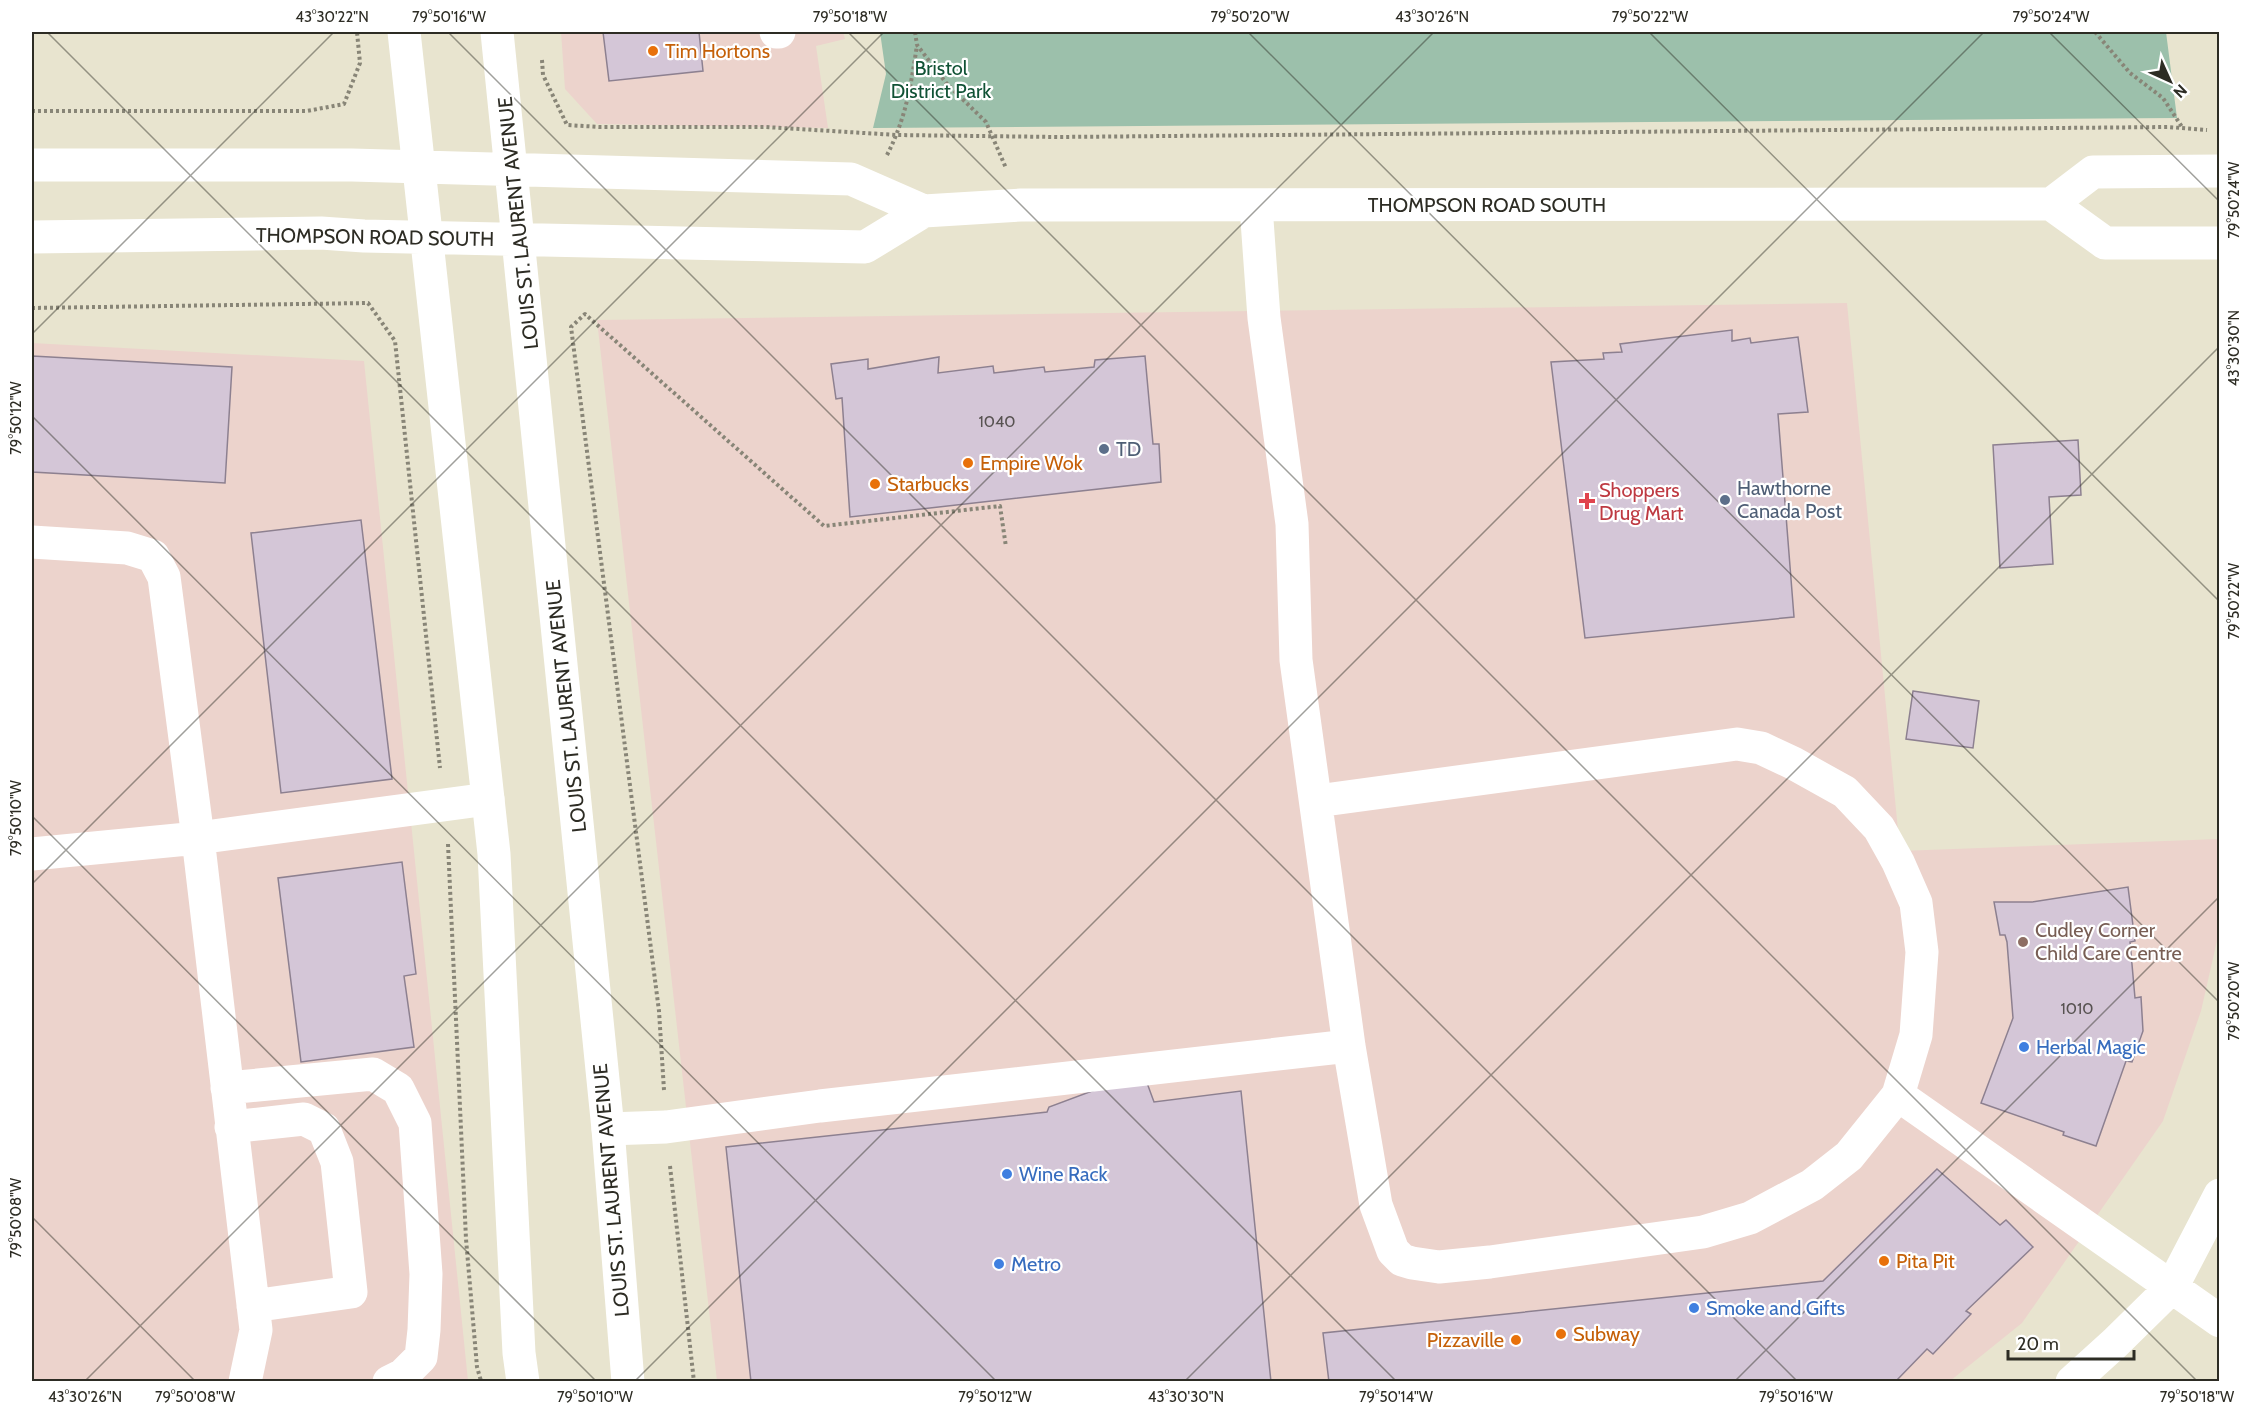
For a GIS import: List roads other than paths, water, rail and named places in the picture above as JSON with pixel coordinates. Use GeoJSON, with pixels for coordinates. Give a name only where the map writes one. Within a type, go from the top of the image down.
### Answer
{"type":"FeatureCollection","features":[{"type":"Feature","properties":{"kind":"main road"},"geometry":{"type":"LineString","coordinates":[[404,32],[494,854],[517,1310],[523,1382]]}},
{"type":"Feature","properties":{"kind":"main road","name":"LOUIS ST. LAURENT AVENUE"},"geometry":{"type":"LineString","coordinates":[[497,32],[608,1129],[628,1382]]}},
{"type":"Feature","properties":{"kind":"main road","name":"THOMPSON ROAD SOUTH"},"geometry":{"type":"LineString","coordinates":[[32,165],[419,167],[851,179],[924,212]]}},
{"type":"Feature","properties":{"kind":"main road"},"geometry":{"type":"LineString","coordinates":[[2220,171],[2093,172],[2051,204],[2105,243],[2220,243]]}},
{"type":"Feature","properties":{"kind":"main road","name":"THOMPSON ROAD SOUTH"},"geometry":{"type":"LineString","coordinates":[[32,237],[321,233],[518,240],[865,247],[924,212],[1021,205],[2051,204]]}},
{"type":"Feature","properties":{"kind":"main road"},"geometry":{"type":"LineString","coordinates":[[1256,206],[1264,318],[1292,524],[1296,660],[1349,1046],[1376,1205],[1394,1251],[1401,1260],[1439,1267],[1703,1232],[1750,1218],[1812,1185],[1849,1156],[1898,1095],[1916,1035],[1922,952],[1916,903],[1898,862],[1879,828],[1845,792],[1793,763],[1761,748],[1737,744],[1317,801]]}},
{"type":"Feature","properties":{"kind":"main road"},"geometry":{"type":"LineString","coordinates":[[32,542],[127,548],[153,556],[164,577],[198,838],[256,1330],[245,1382]]}},
{"type":"Feature","properties":{"kind":"main road"},"geometry":{"type":"LineString","coordinates":[[32,854],[198,838],[488,799]]}},
{"type":"Feature","properties":{"kind":"main road"},"geometry":{"type":"LineString","coordinates":[[608,1129],[666,1127],[820,1106],[1349,1046]]}},
{"type":"Feature","properties":{"kind":"main road"},"geometry":{"type":"LineString","coordinates":[[227,1088],[373,1074],[398,1089],[415,1123],[426,1274],[421,1357],[403,1375],[389,1382]]}},
{"type":"Feature","properties":{"kind":"main road"},"geometry":{"type":"LineString","coordinates":[[1898,1095],[2220,1321]]}},
{"type":"Feature","properties":{"kind":"main road"},"geometry":{"type":"LineString","coordinates":[[231,1127],[304,1119],[324,1129],[337,1162],[351,1292],[253,1306]]}},
{"type":"Feature","properties":{"kind":"main road"},"geometry":{"type":"LineString","coordinates":[[2072,1382],[2172,1287],[2220,1196]]}},
{"type":"Feature","properties":{"kind":"place","name":"Tim Hortons"},"geometry":{"type":"Point","coordinates":[653,51]}},
{"type":"Feature","properties":{"kind":"place","name":"TD"},"geometry":{"type":"Point","coordinates":[1104,449]}},
{"type":"Feature","properties":{"kind":"place","name":"Empire Wok"},"geometry":{"type":"Point","coordinates":[968,463]}},
{"type":"Feature","properties":{"kind":"place","name":"Starbucks"},"geometry":{"type":"Point","coordinates":[875,484]}},
{"type":"Feature","properties":{"kind":"place","name":"Hawthorne Canada Post"},"geometry":{"type":"Point","coordinates":[1725,500]}},
{"type":"Feature","properties":{"kind":"place","name":"Shoppers Drug Mart"},"geometry":{"type":"Point","coordinates":[1587,501]}},
{"type":"Feature","properties":{"kind":"place","name":"Cudley Corner Child Care Centre"},"geometry":{"type":"Point","coordinates":[2023,942]}},
{"type":"Feature","properties":{"kind":"place","name":"Herbal Magic"},"geometry":{"type":"Point","coordinates":[2024,1047]}},
{"type":"Feature","properties":{"kind":"place","name":"Wine Rack"},"geometry":{"type":"Point","coordinates":[1007,1174]}},
{"type":"Feature","properties":{"kind":"place","name":"Pita Pit"},"geometry":{"type":"Point","coordinates":[1884,1261]}},
{"type":"Feature","properties":{"kind":"place","name":"Metro"},"geometry":{"type":"Point","coordinates":[999,1264]}},
{"type":"Feature","properties":{"kind":"place","name":"Smoke and Gifts"},"geometry":{"type":"Point","coordinates":[1694,1308]}},
{"type":"Feature","properties":{"kind":"place","name":"Subway"},"geometry":{"type":"Point","coordinates":[1561,1334]}},
{"type":"Feature","properties":{"kind":"place","name":"Pizzaville"},"geometry":{"type":"Point","coordinates":[1516,1340]}},
{"type":"Feature","properties":{"kind":"park label","name":"Bristol District Park"},"geometry":{"type":"Point","coordinates":[941,80]}}]}
